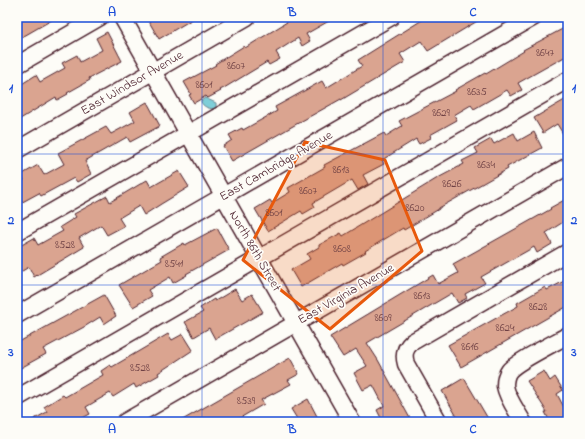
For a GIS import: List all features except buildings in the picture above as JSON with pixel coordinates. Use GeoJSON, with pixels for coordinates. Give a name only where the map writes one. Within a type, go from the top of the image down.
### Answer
{"type":"FeatureCollection","features":[{"type":"Feature","properties":{"kind":"street"},"geometry":{"type":"LineString","coordinates":[[17,65],[100,17]]}},
{"type":"Feature","properties":{"kind":"street","name":"North 86th Street"},"geometry":{"type":"LineString","coordinates":[[122,17],[352,422]]}},
{"type":"Feature","properties":{"kind":"street","name":"East Windsor Avenue"},"geometry":{"type":"LineString","coordinates":[[17,150],[247,17]]}},
{"type":"Feature","properties":{"kind":"street"},"geometry":{"type":"LineString","coordinates":[[17,232],[391,17]]}},
{"type":"Feature","properties":{"kind":"street","name":"East Cambridge Avenue"},"geometry":{"type":"LineString","coordinates":[[17,316],[534,17]]}},
{"type":"Feature","properties":{"kind":"street"},"geometry":{"type":"LineString","coordinates":[[17,398],[568,80]]}},
{"type":"Feature","properties":{"kind":"street","name":"East Virginia Avenue"},"geometry":{"type":"LineString","coordinates":[[124,422],[568,166]]}},
{"type":"Feature","properties":{"kind":"street"},"geometry":{"type":"LineString","coordinates":[[439,422],[406,364],[404,352],[407,347],[412,342],[568,252]]}},
{"type":"Feature","properties":{"kind":"street"},"geometry":{"type":"LineString","coordinates":[[524,422],[506,391],[506,378],[509,371],[568,336]]}},
{"type":"Feature","properties":{"kind":"highlighted area"},"geometry":{"type":"Polygon","coordinates":[[[305,142],[385,160],[422,251],[330,329],[243,260],[305,142]]]}},
{"type":"Feature","properties":{"kind":"water"},"geometry":{"type":"Polygon","coordinates":[[[205,98],[216,103],[216,108],[209,108],[203,105],[201,101],[205,98]]]}}]}
